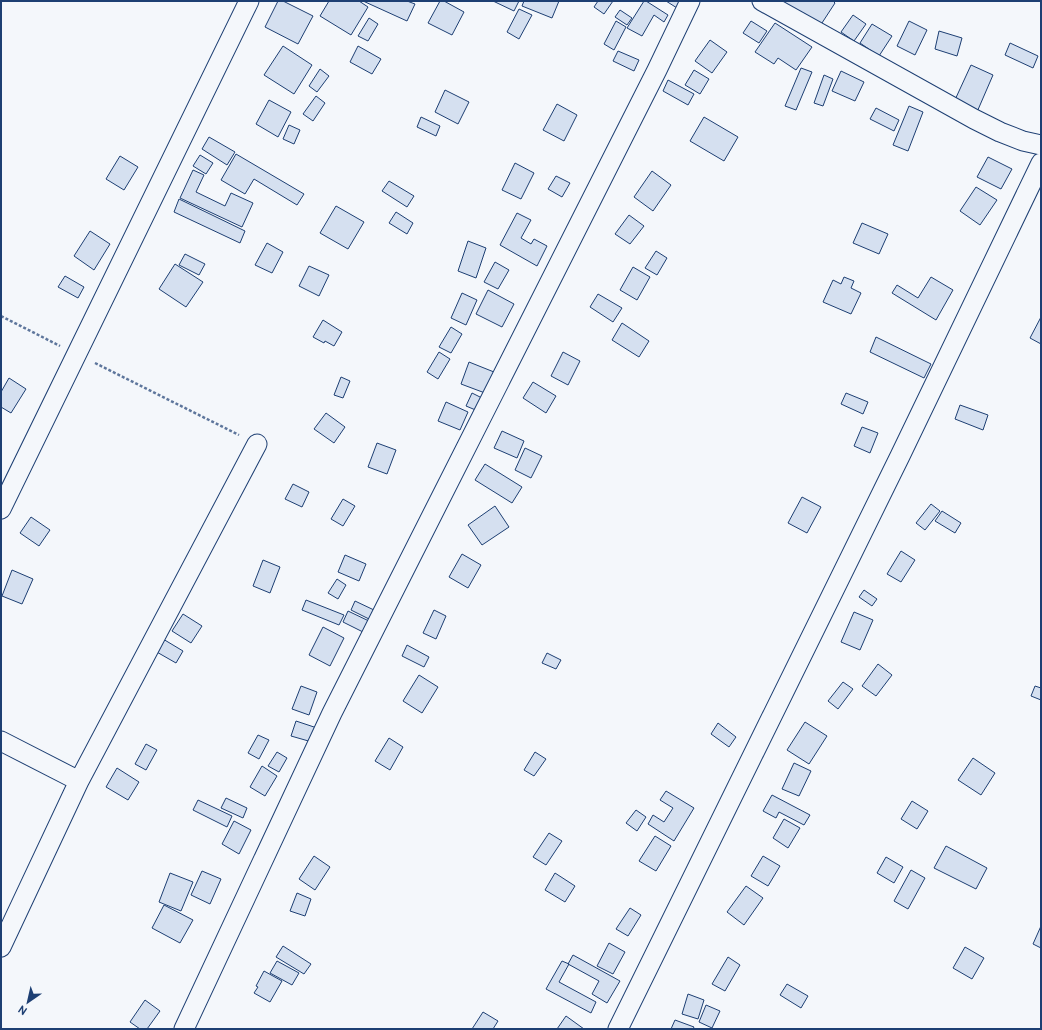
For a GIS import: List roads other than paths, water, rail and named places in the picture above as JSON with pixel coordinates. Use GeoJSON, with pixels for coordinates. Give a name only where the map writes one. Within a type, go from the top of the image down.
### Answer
{"type":"FeatureCollection","features":[{"type":"Feature","properties":{"kind":"street"},"geometry":{"type":"LineString","coordinates":[[1,509],[249,1]]}},
{"type":"Feature","properties":{"kind":"street"},"geometry":{"type":"LineString","coordinates":[[184,1029],[332,713],[690,1]]}},
{"type":"Feature","properties":{"kind":"street"},"geometry":{"type":"LineString","coordinates":[[762,1],[974,119],[1000,132],[1023,141],[1041,144]]}},
{"type":"Feature","properties":{"kind":"street"},"geometry":{"type":"LineString","coordinates":[[618,1029],[900,456],[1041,163]]}},
{"type":"Feature","properties":{"kind":"street"},"geometry":{"type":"LineString","coordinates":[[1,947],[79,781],[257,444]]}},
{"type":"Feature","properties":{"kind":"street"},"geometry":{"type":"LineString","coordinates":[[1,741],[79,781]]}}]}
